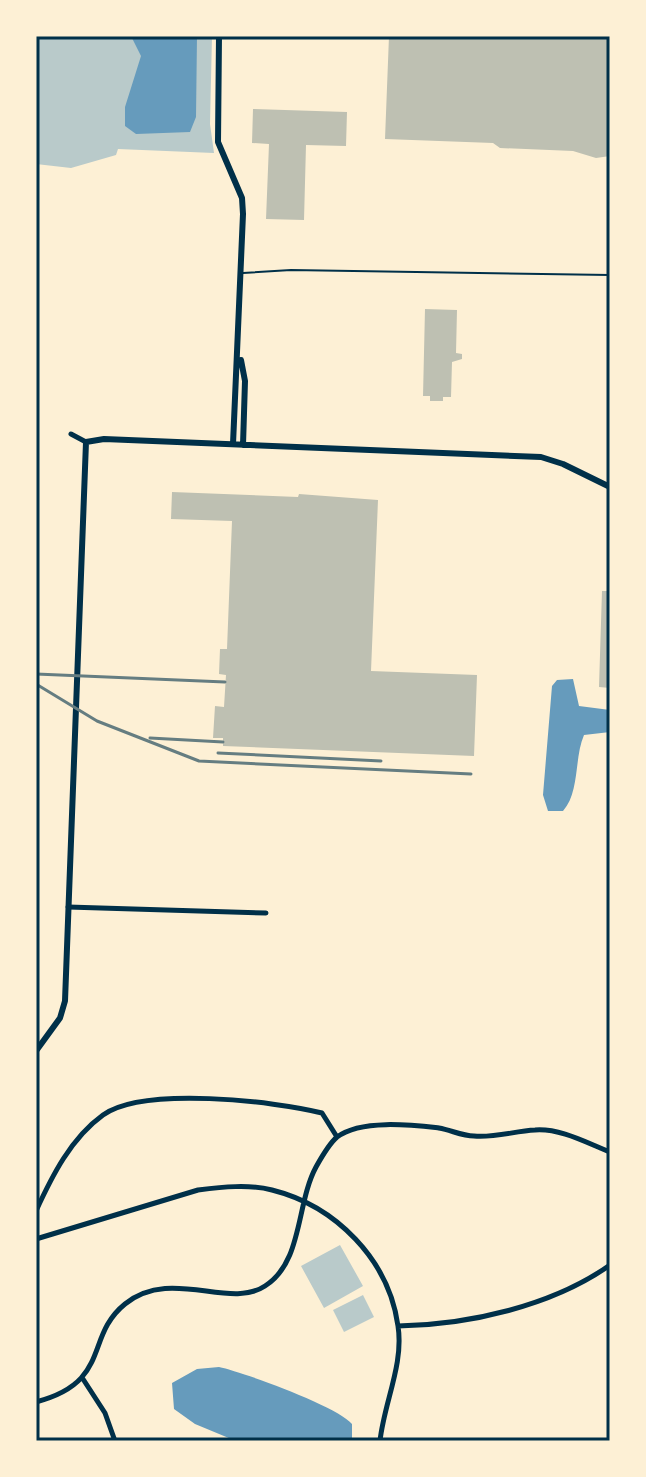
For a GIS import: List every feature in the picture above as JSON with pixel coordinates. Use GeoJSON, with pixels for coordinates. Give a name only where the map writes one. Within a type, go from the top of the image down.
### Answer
{"type":"FeatureCollection","features":[{"type":"Feature","properties":{"kind":"street"},"geometry":{"type":"LineString","coordinates":[[219,36],[217,133],[242,198],[242,273],[233,444]]}},
{"type":"Feature","properties":{"kind":"street"},"geometry":{"type":"LineString","coordinates":[[251,36],[325,36]]}},
{"type":"Feature","properties":{"kind":"street"},"geometry":{"type":"LineString","coordinates":[[239,348],[245,381],[243,445]]}},
{"type":"Feature","properties":{"kind":"street"},"geometry":{"type":"LineString","coordinates":[[71,434],[86,442],[233,444],[541,457],[610,487]]}},
{"type":"Feature","properties":{"kind":"street"},"geometry":{"type":"LineString","coordinates":[[36,1051],[60,1018],[65,1001],[86,442]]}},
{"type":"Feature","properties":{"kind":"street"},"geometry":{"type":"LineString","coordinates":[[68,907],[266,913]]}},
{"type":"Feature","properties":{"kind":"street"},"geometry":{"type":"LineString","coordinates":[[36,1211],[51,1178],[78,1138],[104,1114],[135,1103],[175,1099],[295,1106],[322,1113],[337,1137]]}},
{"type":"Feature","properties":{"kind":"street"},"geometry":{"type":"LineString","coordinates":[[36,1402],[83,1379],[118,1309],[139,1293],[164,1287],[238,1292],[263,1289],[285,1270],[302,1202],[316,1167],[337,1137],[364,1127],[440,1128],[484,1137],[538,1129],[556,1132],[610,1152]]}},
{"type":"Feature","properties":{"kind":"street"},"geometry":{"type":"LineString","coordinates":[[36,1239],[198,1190],[226,1187],[270,1190],[302,1202],[334,1221],[364,1246],[383,1276],[398,1326],[398,1360],[382,1417],[380,1441]]}},
{"type":"Feature","properties":{"kind":"street"},"geometry":{"type":"LineString","coordinates":[[398,1326],[445,1326],[478,1320],[588,1281],[610,1265]]}},
{"type":"Feature","properties":{"kind":"street"},"geometry":{"type":"LineString","coordinates":[[83,1379],[105,1413],[115,1441]]}},
{"type":"Feature","properties":{"kind":"lane"},"geometry":{"type":"LineString","coordinates":[[242,273],[291,270],[610,275]]}},
{"type":"Feature","properties":{"kind":"shaded area"},"geometry":{"type":"Polygon","coordinates":[[[36,36],[212,36],[210,124],[214,153],[118,149],[116,155],[71,168],[36,164],[36,36]]]}},
{"type":"Feature","properties":{"kind":"shaded area"},"geometry":{"type":"Polygon","coordinates":[[[340,1245],[363,1286],[324,1308],[301,1266],[340,1245]]]}},
{"type":"Feature","properties":{"kind":"shaded area"},"geometry":{"type":"Polygon","coordinates":[[[363,1295],[374,1317],[344,1332],[333,1310],[363,1295]]]}},
{"type":"Feature","properties":{"kind":"water"},"geometry":{"type":"Polygon","coordinates":[[[131,36],[197,36],[196,117],[190,132],[136,134],[125,126],[125,107],[141,56],[131,36]]]}},
{"type":"Feature","properties":{"kind":"water"},"geometry":{"type":"Polygon","coordinates":[[[573,679],[579,706],[610,710],[610,732],[584,735],[568,803],[563,811],[548,811],[543,795],[552,686],[557,680],[573,679]]]}},
{"type":"Feature","properties":{"kind":"water"},"geometry":{"type":"Polygon","coordinates":[[[219,1367],[311,1400],[344,1417],[352,1424],[352,1440],[236,1441],[195,1424],[174,1409],[172,1383],[197,1369],[219,1367]]]}},
{"type":"Feature","properties":{"kind":"building"},"geometry":{"type":"Polygon","coordinates":[[[389,36],[610,36],[610,156],[596,158],[573,151],[500,148],[493,143],[385,139],[389,36]]]}},
{"type":"Feature","properties":{"kind":"building"},"geometry":{"type":"Polygon","coordinates":[[[253,109],[347,112],[346,146],[306,145],[304,220],[266,219],[269,144],[252,143],[253,109]]]}},
{"type":"Feature","properties":{"kind":"building"},"geometry":{"type":"Polygon","coordinates":[[[425,309],[457,310],[456,353],[462,354],[462,359],[452,362],[451,397],[443,397],[443,401],[430,401],[430,396],[423,396],[425,309]]]}},
{"type":"Feature","properties":{"kind":"building"},"geometry":{"type":"Polygon","coordinates":[[[172,492],[298,497],[299,494],[378,500],[371,671],[477,675],[474,756],[223,746],[223,738],[213,738],[215,706],[224,707],[226,675],[219,674],[220,649],[227,649],[232,521],[171,519],[172,492]]]}},
{"type":"Feature","properties":{"kind":"building"},"geometry":{"type":"Polygon","coordinates":[[[602,591],[610,591],[610,688],[599,687],[602,591]]]}},
{"type":"Feature","properties":{"kind":"railway"},"geometry":{"type":"LineString","coordinates":[[36,674],[225,682]]}},
{"type":"Feature","properties":{"kind":"railway"},"geometry":{"type":"LineString","coordinates":[[36,684],[97,721],[199,761],[471,774]]}},
{"type":"Feature","properties":{"kind":"railway"},"geometry":{"type":"LineString","coordinates":[[150,738],[223,742]]}},
{"type":"Feature","properties":{"kind":"railway"},"geometry":{"type":"LineString","coordinates":[[218,753],[381,761]]}}]}
